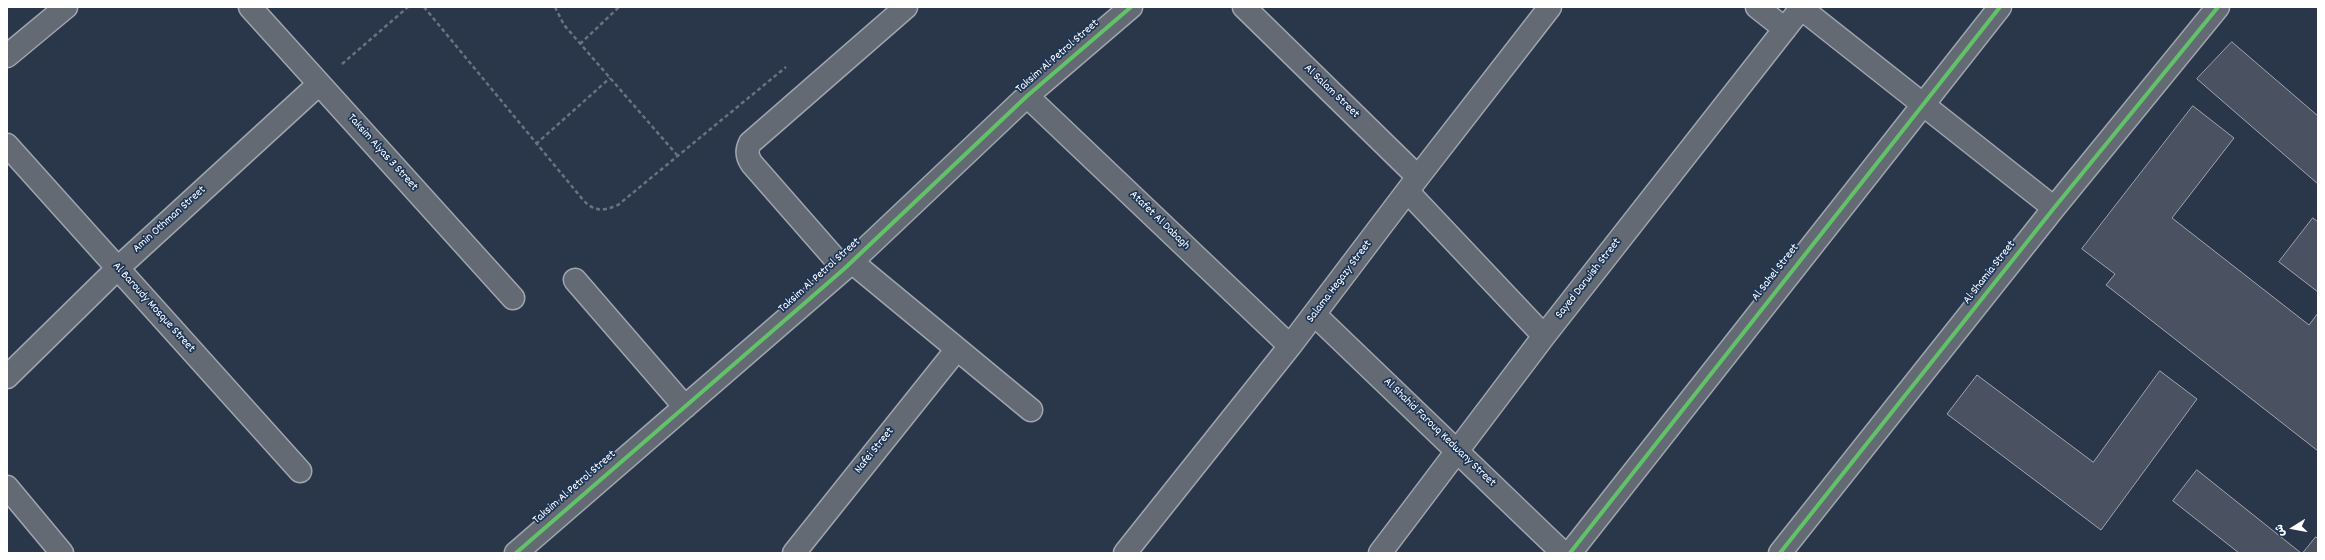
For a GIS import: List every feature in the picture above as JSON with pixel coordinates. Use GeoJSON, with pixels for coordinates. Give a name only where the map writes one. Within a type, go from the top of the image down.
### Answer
{"type":"FeatureCollection","features":[{"type":"Feature","properties":{"kind":"street"},"geometry":{"type":"LineString","coordinates":[[7,56],[66,7]]}},
{"type":"Feature","properties":{"kind":"street","name":"Taksim Alyas 3 Street"},"geometry":{"type":"LineString","coordinates":[[250,7],[513,298]]}},
{"type":"Feature","properties":{"kind":"street"},"geometry":{"type":"LineString","coordinates":[[906,7],[750,143],[748,148],[748,159],[848,266],[957,348],[1032,410]]}},
{"type":"Feature","properties":{"kind":"street","name":"Taksim Al Petrol Street"},"geometry":{"type":"LineString","coordinates":[[516,553],[848,266],[1027,96],[1131,7]]}},
{"type":"Feature","properties":{"kind":"street","name":"Al Salam Street"},"geometry":{"type":"LineString","coordinates":[[1244,7],[1413,184],[1544,336]]}},
{"type":"Feature","properties":{"kind":"street","name":"Salama Hegazy Street"},"geometry":{"type":"LineString","coordinates":[[1126,553],[1315,315],[1413,184],[1550,7]]}},
{"type":"Feature","properties":{"kind":"street"},"geometry":{"type":"LineString","coordinates":[[1757,7],[1785,29]]}},
{"type":"Feature","properties":{"kind":"street","name":"Al Sahel Street"},"geometry":{"type":"LineString","coordinates":[[1570,553],[1922,103],[2000,7]]}},
{"type":"Feature","properties":{"kind":"street","name":"Al Shamia Street"},"geometry":{"type":"LineString","coordinates":[[1780,553],[2054,208],[2218,7]]}},
{"type":"Feature","properties":{"kind":"street"},"geometry":{"type":"LineString","coordinates":[[1802,8],[2054,208]]}},
{"type":"Feature","properties":{"kind":"street","name":"Sayed Darwish Street"},"geometry":{"type":"LineString","coordinates":[[1380,553],[1459,451],[1544,336],[1802,8]]}},
{"type":"Feature","properties":{"kind":"street","name":"Amin Othman Street"},"geometry":{"type":"LineString","coordinates":[[7,377],[118,268],[319,84]]}},
{"type":"Feature","properties":{"kind":"street","name":"Atafet Al Dabagh"},"geometry":{"type":"LineString","coordinates":[[1027,96],[1290,346]]}},
{"type":"Feature","properties":{"kind":"street","name":"Al Baroudy Mosque Street"},"geometry":{"type":"LineString","coordinates":[[7,145],[300,471]]}},
{"type":"Feature","properties":{"kind":"street"},"geometry":{"type":"LineString","coordinates":[[575,280],[685,407]]}},
{"type":"Feature","properties":{"kind":"street","name":"Al Shahid Farouq Kedwany Street"},"geometry":{"type":"LineString","coordinates":[[1315,315],[1459,451],[1562,553]]}},
{"type":"Feature","properties":{"kind":"street","name":"Nafei Street"},"geometry":{"type":"LineString","coordinates":[[794,553],[957,348]]}},
{"type":"Feature","properties":{"kind":"street"},"geometry":{"type":"LineString","coordinates":[[7,487],[62,553]]}},
{"type":"Feature","properties":{"kind":"path"},"geometry":{"type":"LineString","coordinates":[[319,84],[408,7]]}},
{"type":"Feature","properties":{"kind":"path"},"geometry":{"type":"LineString","coordinates":[[424,7],[584,201],[591,208],[599,211],[618,205],[786,67]]}},
{"type":"Feature","properties":{"kind":"path"},"geometry":{"type":"LineString","coordinates":[[555,7],[564,25],[677,155]]}},
{"type":"Feature","properties":{"kind":"path"},"geometry":{"type":"LineString","coordinates":[[580,44],[619,7]]}},
{"type":"Feature","properties":{"kind":"path"},"geometry":{"type":"LineString","coordinates":[[536,144],[610,78]]}},
{"type":"Feature","properties":{"kind":"building"},"geometry":{"type":"Polygon","coordinates":[[[2232,42],[2318,116],[2318,184],[2197,79],[2232,42]]]}},
{"type":"Feature","properties":{"kind":"building"},"geometry":{"type":"Polygon","coordinates":[[[2193,106],[2234,138],[2172,218],[2309,325],[2318,313],[2318,451],[2106,285],[2115,274],[2082,249],[2193,106]]]}},
{"type":"Feature","properties":{"kind":"building"},"geometry":{"type":"Polygon","coordinates":[[[2313,218],[2318,222],[2318,292],[2279,262],[2313,218]]]}},
{"type":"Feature","properties":{"kind":"building"},"geometry":{"type":"Polygon","coordinates":[[[2160,371],[2197,399],[2101,530],[1947,414],[1977,375],[2093,462],[2160,371]]]}},
{"type":"Feature","properties":{"kind":"building"},"geometry":{"type":"Polygon","coordinates":[[[2197,470],[2301,553],[2239,553],[2173,501],[2197,470]]]}},
{"type":"Feature","properties":{"kind":"building"},"geometry":{"type":"Polygon","coordinates":[[[2316,537],[2318,539],[2318,553],[2303,553],[2316,537]]]}},
{"type":"Feature","properties":{"kind":"cycle path"},"geometry":{"type":"LineString","coordinates":[[516,553],[844,269],[1027,96],[1131,7]]}},
{"type":"Feature","properties":{"kind":"cycle path"},"geometry":{"type":"LineString","coordinates":[[1570,553],[2000,7]]}},
{"type":"Feature","properties":{"kind":"cycle path"},"geometry":{"type":"LineString","coordinates":[[1780,553],[2054,208],[2218,7]]}}]}
